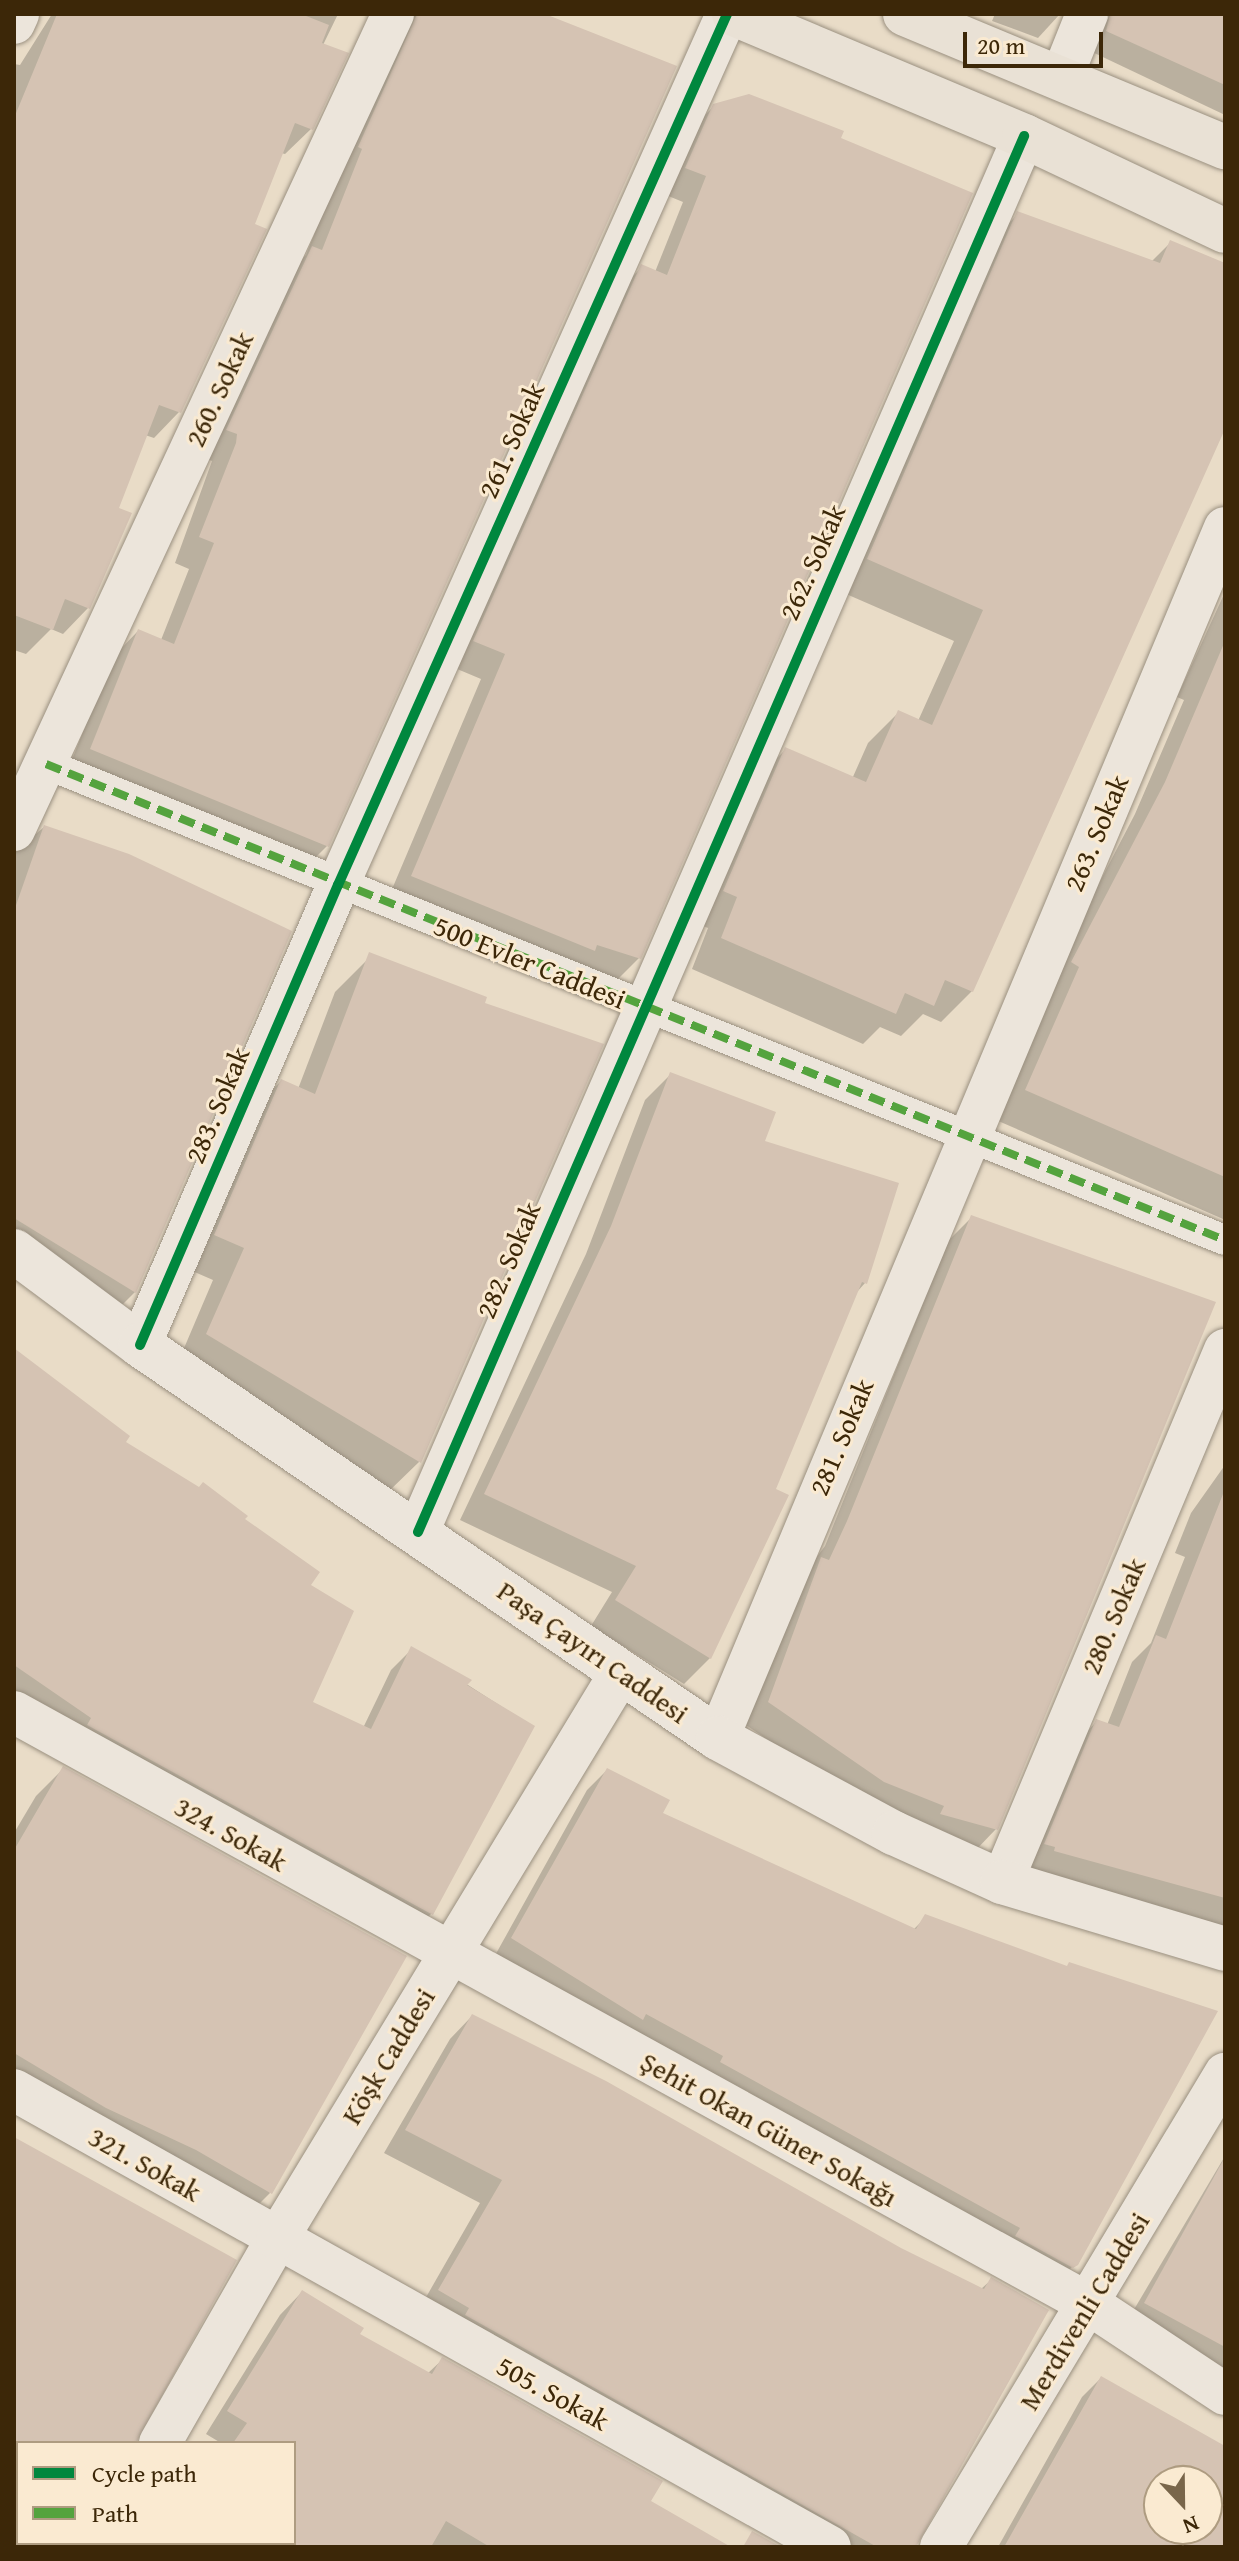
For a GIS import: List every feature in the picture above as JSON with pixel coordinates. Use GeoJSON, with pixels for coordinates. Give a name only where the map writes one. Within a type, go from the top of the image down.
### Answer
{"type":"FeatureCollection","features":[{"type":"Feature","properties":{"kind":"main road"},"geometry":{"type":"LineString","coordinates":[[734,14],[1024,136],[1225,231]]}},
{"type":"Feature","properties":{"kind":"main road"},"geometry":{"type":"LineString","coordinates":[[905,14],[1225,147]]}},
{"type":"Feature","properties":{"kind":"street"},"geometry":{"type":"LineString","coordinates":[[14,23],[18,14]]}},
{"type":"Feature","properties":{"kind":"street","name":"260. Sokak"},"geometry":{"type":"LineString","coordinates":[[14,830],[30,757],[393,14]]}},
{"type":"Feature","properties":{"kind":"street","name":"261. Sokak"},"geometry":{"type":"LineString","coordinates":[[338,885],[727,14]]}},
{"type":"Feature","properties":{"kind":"street"},"geometry":{"type":"LineString","coordinates":[[1061,79],[1087,14]]}},
{"type":"Feature","properties":{"kind":"street","name":"262. Sokak"},"geometry":{"type":"LineString","coordinates":[[644,1008],[1024,136]]}},
{"type":"Feature","properties":{"kind":"street","name":"263. Sokak"},"geometry":{"type":"LineString","coordinates":[[968,1137],[1225,528]]}},
{"type":"Feature","properties":{"kind":"street","name":"500 Evler Caddesi"},"geometry":{"type":"LineString","coordinates":[[30,757],[338,885],[1225,1240]]}},
{"type":"Feature","properties":{"kind":"street","name":"283. Sokak"},"geometry":{"type":"LineString","coordinates":[[140,1345],[338,885]]}},
{"type":"Feature","properties":{"kind":"street","name":"282. Sokak"},"geometry":{"type":"LineString","coordinates":[[418,1532],[644,1008]]}},
{"type":"Feature","properties":{"kind":"street","name":"281. Sokak"},"geometry":{"type":"LineString","coordinates":[[718,1738],[968,1137]]}},
{"type":"Feature","properties":{"kind":"street","name":"Paşa Çayırı Caddesi"},"geometry":{"type":"LineString","coordinates":[[14,1251],[140,1345],[718,1738],[894,1833],[1002,1882],[1225,1949]]}},
{"type":"Feature","properties":{"kind":"street","name":"280. Sokak"},"geometry":{"type":"LineString","coordinates":[[1002,1882],[1225,1350]]}},
{"type":"Feature","properties":{"kind":"street","name":"Köşk Caddesi"},"geometry":{"type":"LineString","coordinates":[[161,2441],[277,2239],[621,1672]]}},
{"type":"Feature","properties":{"kind":"street","name":"324. Sokak"},"geometry":{"type":"LineString","coordinates":[[19,1728],[450,1954]]}},
{"type":"Feature","properties":{"kind":"street","name":"Şehit Okan Güner Sokağı"},"geometry":{"type":"LineString","coordinates":[[450,1954],[1089,2304],[1225,2394]]}},
{"type":"Feature","properties":{"kind":"street","name":"Merdivenli Caddesi"},"geometry":{"type":"LineString","coordinates":[[941,2547],[1225,2074]]}},
{"type":"Feature","properties":{"kind":"street","name":"321. Sokak"},"geometry":{"type":"LineString","coordinates":[[14,2090],[277,2239]]}},
{"type":"Feature","properties":{"kind":"street","name":"505. Sokak"},"geometry":{"type":"LineString","coordinates":[[277,2239],[830,2547]]}},
{"type":"Feature","properties":{"kind":"building"},"geometry":{"type":"Polygon","coordinates":[[[57,14],[301,14],[329,25],[322,43],[349,53],[313,130],[295,123],[255,224],[267,229],[181,413],[159,405],[119,508],[132,513],[90,609],[65,599],[53,630],[14,615],[14,118],[57,14]]]}},
{"type":"Feature","properties":{"kind":"building"},"geometry":{"type":"Polygon","coordinates":[[[417,14],[545,14],[677,66],[329,847],[90,749],[138,629],[174,644],[214,543],[199,537],[236,443],[237,434],[226,430],[312,246],[322,250],[362,149],[358,147],[417,14]]]}},
{"type":"Feature","properties":{"kind":"building"},"geometry":{"type":"Polygon","coordinates":[[[1110,14],[1225,14],[1225,85],[1106,31],[1110,14]]]}},
{"type":"Feature","properties":{"kind":"building"},"geometry":{"type":"Polygon","coordinates":[[[749,94],[844,131],[841,138],[973,193],[641,959],[597,945],[595,951],[411,876],[505,654],[473,641],[641,264],[667,275],[706,176],[685,168],[713,104],[749,94]]]}},
{"type":"Feature","properties":{"kind":"building"},"geometry":{"type":"Polygon","coordinates":[[[1017,211],[1160,263],[1170,240],[1225,263],[1225,429],[973,992],[945,980],[934,1006],[905,993],[896,1014],[721,938],[737,897],[723,891],[785,747],[866,782],[898,710],[932,725],[983,610],[867,559],[1017,211]]]}},
{"type":"Feature","properties":{"kind":"building"},"geometry":{"type":"Polygon","coordinates":[[[1225,641],[1225,1177],[1025,1090],[1079,967],[1071,962],[1165,782],[1225,641]]]}},
{"type":"Feature","properties":{"kind":"building"},"geometry":{"type":"Polygon","coordinates":[[[44,825],[129,854],[292,931],[136,1293],[14,1218],[14,911],[44,825]]]}},
{"type":"Feature","properties":{"kind":"building"},"geometry":{"type":"Polygon","coordinates":[[[369,952],[487,997],[485,1003],[604,1044],[421,1463],[206,1334],[244,1248],[214,1235],[281,1079],[315,1094],[369,952]]]}},
{"type":"Feature","properties":{"kind":"building"},"geometry":{"type":"Polygon","coordinates":[[[670,1072],[776,1112],[765,1141],[899,1183],[867,1284],[862,1282],[776,1489],[789,1495],[711,1659],[615,1600],[636,1566],[484,1494],[611,1226],[670,1072]]]}},
{"type":"Feature","properties":{"kind":"building"},"geometry":{"type":"Polygon","coordinates":[[[971,1215],[1216,1302],[998,1830],[940,1814],[944,1806],[884,1782],[768,1702],[821,1557],[829,1560],[847,1521],[971,1215]]]}},
{"type":"Feature","properties":{"kind":"building"},"geometry":{"type":"Polygon","coordinates":[[[14,1348],[130,1436],[126,1442],[199,1487],[203,1482],[248,1516],[245,1519],[320,1572],[311,1585],[354,1611],[313,1702],[371,1729],[411,1646],[472,1680],[467,1685],[535,1726],[433,1915],[87,1725],[91,1718],[14,1665],[14,1348]]]}},
{"type":"Feature","properties":{"kind":"building"},"geometry":{"type":"Polygon","coordinates":[[[1223,1494],[1225,1898],[1054,1851],[1055,1847],[1044,1844],[1096,1719],[1119,1727],[1156,1635],[1166,1639],[1223,1494]]]}},
{"type":"Feature","properties":{"kind":"building"},"geometry":{"type":"Polygon","coordinates":[[[63,1766],[407,1956],[272,2194],[196,2150],[106,2108],[14,2053],[14,1850],[63,1766]]]}},
{"type":"Feature","properties":{"kind":"building"},"geometry":{"type":"Polygon","coordinates":[[[607,1768],[670,1800],[663,1813],[916,1929],[925,1914],[1067,1966],[1069,1962],[1218,2011],[1078,2265],[1073,2268],[1015,2236],[1020,2228],[720,2062],[723,2056],[646,2014],[643,2020],[511,1938],[607,1768]]]}},
{"type":"Feature","properties":{"kind":"building"},"geometry":{"type":"Polygon","coordinates":[[[472,2014],[606,2081],[901,2248],[984,2289],[991,2277],[1049,2310],[916,2547],[877,2547],[465,2315],[469,2308],[438,2290],[502,2180],[405,2130],[472,2014]]]}},
{"type":"Feature","properties":{"kind":"building"},"geometry":{"type":"Polygon","coordinates":[[[14,2137],[237,2260],[137,2441],[14,2443],[14,2137]]]}},
{"type":"Feature","properties":{"kind":"building"},"geometry":{"type":"Polygon","coordinates":[[[1225,2157],[1225,2347],[1144,2303],[1225,2157]]]}},
{"type":"Feature","properties":{"kind":"building"},"geometry":{"type":"Polygon","coordinates":[[[302,2290],[364,2328],[360,2334],[432,2374],[442,2357],[663,2481],[651,2501],[731,2547],[490,2547],[446,2521],[431,2547],[294,2547],[296,2441],[234,2441],[247,2423],[227,2411],[302,2290]]]}},
{"type":"Feature","properties":{"kind":"building"},"geometry":{"type":"Polygon","coordinates":[[[1101,2376],[1225,2446],[1225,2547],[1004,2547],[1101,2376]]]}},
{"type":"Feature","properties":{"kind":"building"},"geometry":{"type":"Polygon","coordinates":[[[752,2531],[781,2547],[743,2547],[752,2531]]]}},
{"type":"Feature","properties":{"kind":"marked path"},"geometry":{"type":"LineString","coordinates":[[46,764],[1225,1240]]}},
{"type":"Feature","properties":{"kind":"cycle path"},"geometry":{"type":"LineString","coordinates":[[140,1345],[338,885],[727,14]]}},
{"type":"Feature","properties":{"kind":"cycle path"},"geometry":{"type":"LineString","coordinates":[[418,1532],[1024,136]]}}]}
